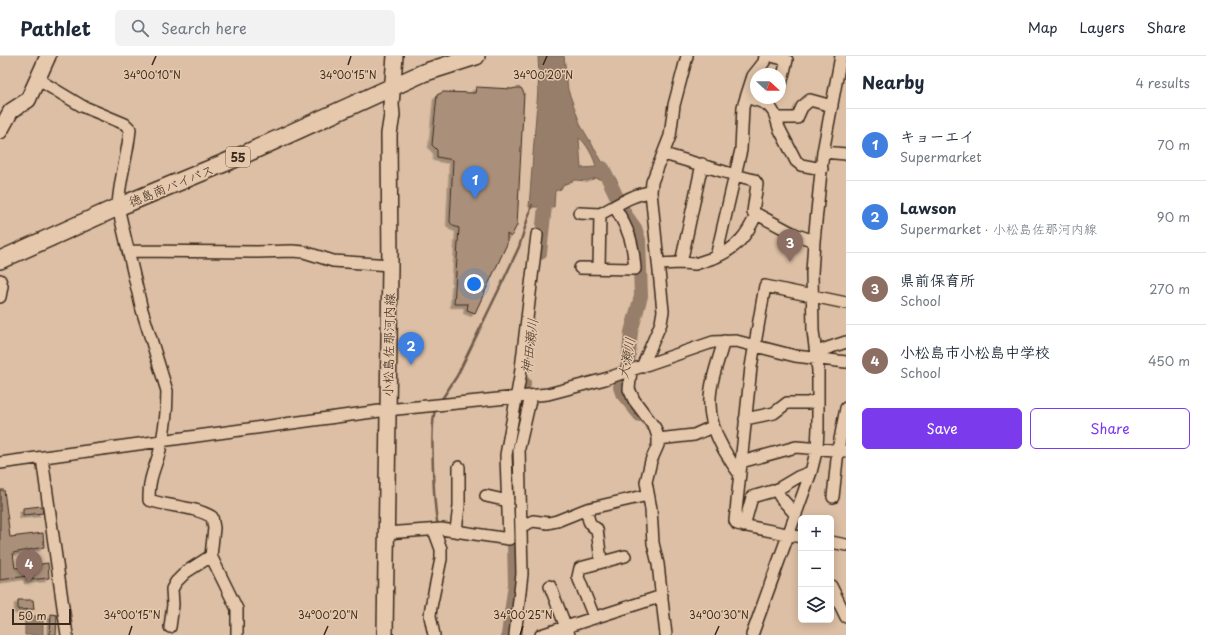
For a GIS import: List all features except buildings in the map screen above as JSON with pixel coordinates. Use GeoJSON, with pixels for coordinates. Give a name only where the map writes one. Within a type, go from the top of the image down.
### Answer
{"type":"FeatureCollection","features":[{"type":"Feature","properties":{"kind":"highway","name":"徳島南バイパス"},"geometry":{"type":"LineString","coordinates":[[0,247],[118,200],[234,159],[393,81],[440,56]]}},
{"type":"Feature","properties":{"kind":"highway","name":"徳島南バイパス"},"geometry":{"type":"LineString","coordinates":[[393,81],[476,56]]}},
{"type":"Feature","properties":{"kind":"highway","name":"徳島南バイパス"},"geometry":{"type":"LineString","coordinates":[[0,260],[118,200]]}},
{"type":"Feature","properties":{"kind":"main road"},"geometry":{"type":"LineString","coordinates":[[0,131],[11,111],[28,100],[48,56]]}},
{"type":"Feature","properties":{"kind":"main road","name":"小松島佐那河内線"},"geometry":{"type":"LineString","coordinates":[[385,635],[390,265],[389,134],[392,115],[395,56]]}},
{"type":"Feature","properties":{"kind":"street"},"geometry":{"type":"LineString","coordinates":[[666,635],[659,596],[651,509],[644,495],[647,473],[658,445],[658,439],[655,428],[634,400],[629,389],[631,371],[661,323],[663,311],[651,192],[652,182],[670,136],[674,105],[687,56]]}},
{"type":"Feature","properties":{"kind":"street"},"geometry":{"type":"LineString","coordinates":[[716,257],[741,150],[741,128],[746,97],[753,76],[764,62],[765,56]]}},
{"type":"Feature","properties":{"kind":"street"},"geometry":{"type":"LineString","coordinates":[[771,56],[787,60],[785,68]]}},
{"type":"Feature","properties":{"kind":"street"},"geometry":{"type":"LineString","coordinates":[[752,635],[811,472],[817,448],[818,370],[815,357],[813,297],[814,241],[824,152],[841,56]]}},
{"type":"Feature","properties":{"kind":"street"},"geometry":{"type":"LineString","coordinates":[[37,79],[82,106],[125,124],[130,129],[129,147],[118,200],[142,310],[167,391],[159,454],[149,483],[149,500],[205,513],[212,517],[214,528],[211,556],[237,609],[237,635]]}},
{"type":"Feature","properties":{"kind":"street"},"geometry":{"type":"LineString","coordinates":[[746,97],[768,105],[774,113],[779,128],[796,161],[801,165],[822,169]]}},
{"type":"Feature","properties":{"kind":"street"},"geometry":{"type":"LineString","coordinates":[[774,113],[797,118],[802,107],[810,100],[832,106]]}},
{"type":"Feature","properties":{"kind":"street"},"geometry":{"type":"LineString","coordinates":[[774,113],[777,104]]}},
{"type":"Feature","properties":{"kind":"street"},"geometry":{"type":"LineString","coordinates":[[824,152],[846,154]]}},
{"type":"Feature","properties":{"kind":"street"},"geometry":{"type":"LineString","coordinates":[[664,154],[754,180],[757,184],[753,212],[794,234],[814,241]]}},
{"type":"Feature","properties":{"kind":"street"},"geometry":{"type":"LineString","coordinates":[[682,263],[702,164]]}},
{"type":"Feature","properties":{"kind":"street"},"geometry":{"type":"LineString","coordinates":[[579,213],[600,214],[643,193],[651,192]]}},
{"type":"Feature","properties":{"kind":"street"},"geometry":{"type":"LineString","coordinates":[[580,268],[635,269],[634,245],[619,204]]}},
{"type":"Feature","properties":{"kind":"street"},"geometry":{"type":"LineString","coordinates":[[599,268],[600,214]]}},
{"type":"Feature","properties":{"kind":"street"},"geometry":{"type":"LineString","coordinates":[[658,264],[695,264],[730,251],[738,245],[748,233],[756,214]]}},
{"type":"Feature","properties":{"kind":"street"},"geometry":{"type":"LineString","coordinates":[[515,635],[522,574],[519,448],[537,235]]}},
{"type":"Feature","properties":{"kind":"street"},"geometry":{"type":"LineString","coordinates":[[128,251],[292,251],[304,252],[333,261],[390,265]]}},
{"type":"Feature","properties":{"kind":"street"},"geometry":{"type":"LineString","coordinates":[[0,280],[2,286],[0,297]]}},
{"type":"Feature","properties":{"kind":"street"},"geometry":{"type":"LineString","coordinates":[[798,536],[744,526],[737,524],[735,520],[745,419],[765,286],[846,303]]}},
{"type":"Feature","properties":{"kind":"street"},"geometry":{"type":"LineString","coordinates":[[724,341],[710,393],[712,427],[739,473]]}},
{"type":"Feature","properties":{"kind":"street"},"geometry":{"type":"LineString","coordinates":[[0,463],[387,410],[524,396],[572,389],[631,371],[713,342],[736,341],[795,356],[815,357],[846,362]]}},
{"type":"Feature","properties":{"kind":"street"},"geometry":{"type":"LineString","coordinates":[[815,357],[825,349],[846,342]]}},
{"type":"Feature","properties":{"kind":"street"},"geometry":{"type":"LineString","coordinates":[[386,533],[437,529],[456,530],[509,539],[506,455],[524,396]]}},
{"type":"Feature","properties":{"kind":"street"},"geometry":{"type":"LineString","coordinates":[[745,419],[774,414],[787,403],[808,403],[817,400]]}},
{"type":"Feature","properties":{"kind":"street"},"geometry":{"type":"LineString","coordinates":[[833,497],[842,450],[846,408]]}},
{"type":"Feature","properties":{"kind":"street"},"geometry":{"type":"LineString","coordinates":[[658,439],[694,435],[712,427]]}},
{"type":"Feature","properties":{"kind":"street"},"geometry":{"type":"LineString","coordinates":[[740,462],[796,447],[842,450]]}},
{"type":"Feature","properties":{"kind":"street"},"geometry":{"type":"LineString","coordinates":[[42,458],[66,635]]}},
{"type":"Feature","properties":{"kind":"street"},"geometry":{"type":"LineString","coordinates":[[456,530],[459,506],[459,466]]}},
{"type":"Feature","properties":{"kind":"street"},"geometry":{"type":"LineString","coordinates":[[744,526],[752,497],[776,490],[798,477],[811,472]]}},
{"type":"Feature","properties":{"kind":"street"},"geometry":{"type":"LineString","coordinates":[[776,490],[796,515]]}},
{"type":"Feature","properties":{"kind":"street"},"geometry":{"type":"LineString","coordinates":[[522,526],[533,521],[548,523],[557,521],[587,509],[644,495]]}},
{"type":"Feature","properties":{"kind":"street"},"geometry":{"type":"LineString","coordinates":[[486,496],[508,501]]}},
{"type":"Feature","properties":{"kind":"street"},"geometry":{"type":"LineString","coordinates":[[587,509],[589,523],[592,527],[597,529],[601,561]]}},
{"type":"Feature","properties":{"kind":"street"},"geometry":{"type":"LineString","coordinates":[[434,635],[430,616],[441,550],[437,529]]}},
{"type":"Feature","properties":{"kind":"street"},"geometry":{"type":"LineString","coordinates":[[834,543],[846,545]]}},
{"type":"Feature","properties":{"kind":"street"},"geometry":{"type":"LineString","coordinates":[[170,627],[173,606],[172,589],[176,582],[186,572],[211,556]]}},
{"type":"Feature","properties":{"kind":"street"},"geometry":{"type":"LineString","coordinates":[[594,617],[578,577],[580,568],[601,561],[625,556]]}},
{"type":"Feature","properties":{"kind":"street"},"geometry":{"type":"LineString","coordinates":[[550,586],[568,630]]}},
{"type":"Feature","properties":{"kind":"street"},"geometry":{"type":"LineString","coordinates":[[831,587],[846,617]]}},
{"type":"Feature","properties":{"kind":"street"},"geometry":{"type":"LineString","coordinates":[[541,635],[568,630],[594,617],[659,596]]}},
{"type":"Feature","properties":{"kind":"shaded area"},"geometry":{"type":"Polygon","coordinates":[[[538,56],[564,56],[568,90],[581,126],[603,163],[608,167],[618,182],[612,185],[609,182],[596,178],[587,181],[575,180],[563,185],[561,189],[555,191],[554,207],[542,204],[538,207],[529,207],[539,76],[538,56]],[[579,138],[581,168],[596,167],[589,151],[579,138]]]}},
{"type":"Feature","properties":{"kind":"shaded area"},"geometry":{"type":"Polygon","coordinates":[[[25,616],[43,616],[43,635],[25,635],[25,616]]]}},
{"type":"Feature","properties":{"kind":"waterway","name":"大瀬川"},"geometry":{"type":"LineString","coordinates":[[603,168],[625,214],[635,228],[639,240],[641,296],[631,332],[628,364],[620,387],[622,393],[640,415]]}},
{"type":"Feature","properties":{"kind":"waterway","name":"神田瀬川"},"geometry":{"type":"LineString","coordinates":[[540,253],[547,187]]}},
{"type":"Feature","properties":{"kind":"waterway"},"geometry":{"type":"LineString","coordinates":[[440,402],[457,376],[519,247],[532,205]]}},
{"type":"Feature","properties":{"kind":"waterway","name":"神田瀬川"},"geometry":{"type":"LineString","coordinates":[[512,477],[513,435],[522,402],[524,383]]}},
{"type":"Feature","properties":{"kind":"waterway"},"geometry":{"type":"LineString","coordinates":[[436,408],[434,416],[433,447],[436,517],[438,526]]}},
{"type":"Feature","properties":{"kind":"waterway","name":"神田瀬川"},"geometry":{"type":"LineString","coordinates":[[508,635],[515,584],[513,504]]}},
{"type":"Feature","properties":{"kind":"place","name":"キョーエイ"},"geometry":{"type":"Point","coordinates":[475,199]}},
{"type":"Feature","properties":{"kind":"place","name":"県前保育所"},"geometry":{"type":"Point","coordinates":[790,262]}},
{"type":"Feature","properties":{"kind":"place","name":"Lawson"},"geometry":{"type":"Point","coordinates":[411,365]}},
{"type":"Feature","properties":{"kind":"place","name":"小松島市小松島中学校"},"geometry":{"type":"Point","coordinates":[29,583]}}]}
